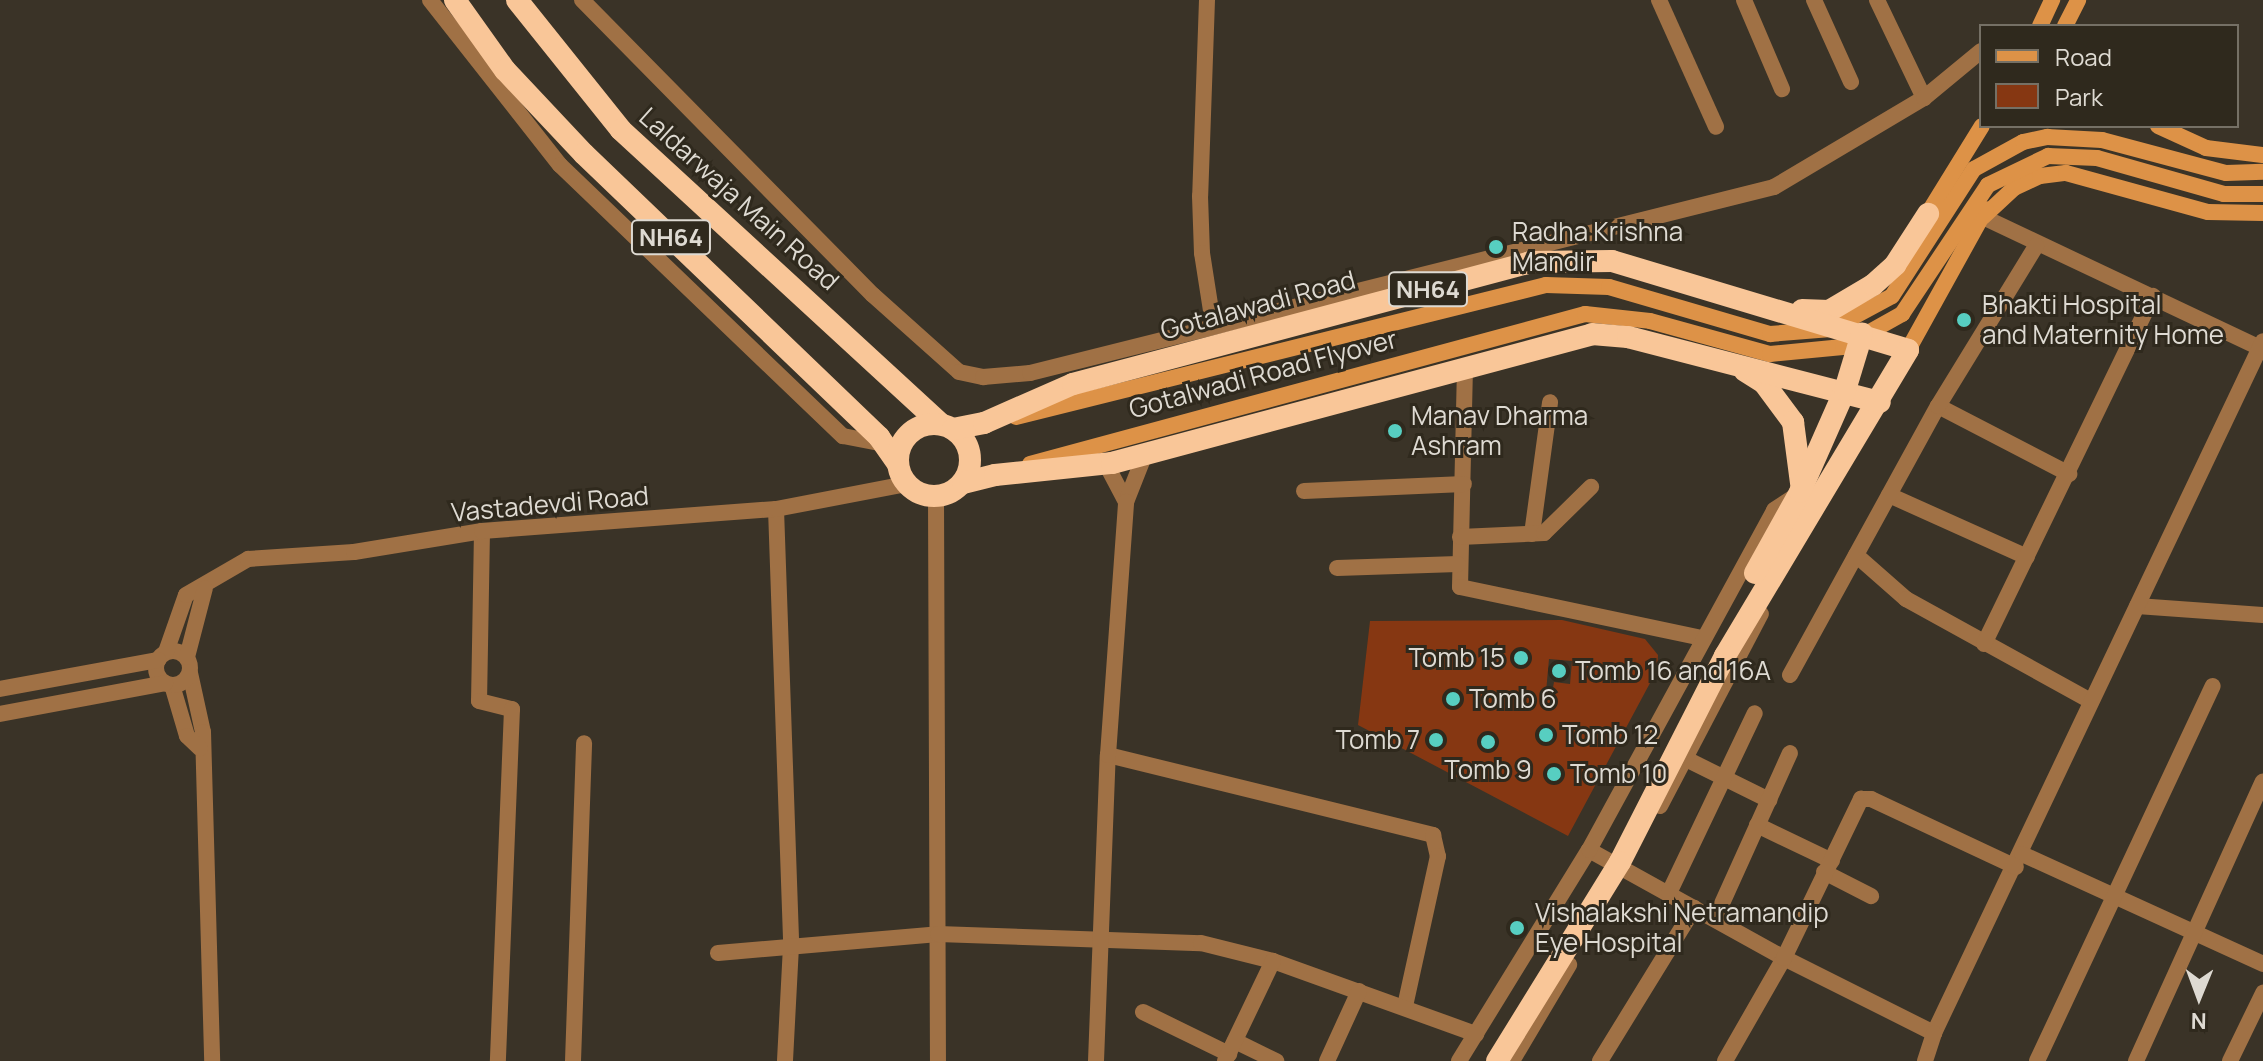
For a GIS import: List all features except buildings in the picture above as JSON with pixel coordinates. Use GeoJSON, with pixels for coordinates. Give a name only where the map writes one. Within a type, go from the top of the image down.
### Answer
{"type":"FeatureCollection","features":[{"type":"Feature","properties":{"kind":"highway","name":"NH64"},"geometry":{"type":"LineString","coordinates":[[455,0],[505,70],[584,154],[884,444],[902,474]]}},
{"type":"Feature","properties":{"kind":"highway","name":"Laldarwaja Main Road"},"geometry":{"type":"LineString","coordinates":[[517,0],[621,130],[947,426]]}},
{"type":"Feature","properties":{"kind":"highway"},"geometry":{"type":"LineString","coordinates":[[1773,310],[1829,311],[1853,299],[1895,265],[1928,214]]}},
{"type":"Feature","properties":{"kind":"highway","name":"Gotalawadi Road"},"geometry":{"type":"LineString","coordinates":[[947,426],[984,423],[1073,384],[1530,262],[1612,261],[1908,350]]}},
{"type":"Feature","properties":{"kind":"highway"},"geometry":{"type":"LineString","coordinates":[[902,474],[936,497],[963,483],[995,475],[1106,464],[1592,334],[1845,390],[1880,402]]}},
{"type":"Feature","properties":{"kind":"highway"},"geometry":{"type":"LineString","coordinates":[[1497,1061],[1620,862],[1725,656],[1784,536],[1845,390],[1862,334]]}},
{"type":"Feature","properties":{"kind":"highway"},"geometry":{"type":"LineString","coordinates":[[1481,1061],[1608,854],[1784,536],[1806,514],[1880,402],[1908,350]]}},
{"type":"Feature","properties":{"kind":"highway"},"geometry":{"type":"LineString","coordinates":[[1705,358],[1742,369],[1764,383],[1779,401],[1799,441],[1800,492]]}},
{"type":"Feature","properties":{"kind":"highway","name":"NH64"},"geometry":{"type":"LineString","coordinates":[[902,474],[909,433],[947,426],[969,448],[969,473],[963,483]]}},
{"type":"Feature","properties":{"kind":"main road"},"geometry":{"type":"LineString","coordinates":[[2041,24],[2052,0]]}},
{"type":"Feature","properties":{"kind":"main road"},"geometry":{"type":"LineString","coordinates":[[2066,24],[2078,0]]}},
{"type":"Feature","properties":{"kind":"main road"},"geometry":{"type":"LineString","coordinates":[[1862,334],[1928,214],[1981,128]]}},
{"type":"Feature","properties":{"kind":"main road"},"geometry":{"type":"LineString","coordinates":[[1908,350],[1983,217],[2019,128]]}},
{"type":"Feature","properties":{"kind":"main road"},"geometry":{"type":"LineString","coordinates":[[2162,128],[2206,148],[2263,155]]}},
{"type":"Feature","properties":{"kind":"main road","name":"Gotalwadi Road Flyover"},"geometry":{"type":"LineString","coordinates":[[984,423],[1079,403],[1546,285],[1609,287],[1770,334],[1831,329],[1892,296],[1974,169],[2023,142],[2047,137],[2102,140],[2213,171],[2263,172]]}},
{"type":"Feature","properties":{"kind":"main road","name":"Gotalwadi Road Flyover"},"geometry":{"type":"LineString","coordinates":[[995,475],[1081,449],[1585,314],[1650,321],[1770,354],[1843,347],[1902,314],[1988,185],[2048,156],[2097,158],[2224,194],[2263,194]]}},
{"type":"Feature","properties":{"kind":"main road"},"geometry":{"type":"LineString","coordinates":[[1983,217],[2014,188],[2040,176],[2066,173],[2208,212],[2263,213]]}},
{"type":"Feature","properties":{"kind":"street"},"geometry":{"type":"LineString","coordinates":[[430,0],[560,165],[843,436],[884,444]]}},
{"type":"Feature","properties":{"kind":"street"},"geometry":{"type":"LineString","coordinates":[[582,0],[873,295],[959,372],[983,377],[1030,373],[1213,323],[1774,187],[1924,98],[1979,53]]}},
{"type":"Feature","properties":{"kind":"street"},"geometry":{"type":"LineString","coordinates":[[1207,0],[1200,196],[1202,253],[1213,323]]}},
{"type":"Feature","properties":{"kind":"street"},"geometry":{"type":"LineString","coordinates":[[1659,0],[1716,127]]}},
{"type":"Feature","properties":{"kind":"street"},"geometry":{"type":"LineString","coordinates":[[1744,0],[1782,89]]}},
{"type":"Feature","properties":{"kind":"street"},"geometry":{"type":"LineString","coordinates":[[1814,0],[1851,82]]}},
{"type":"Feature","properties":{"kind":"street"},"geometry":{"type":"LineString","coordinates":[[1877,0],[1924,98]]}},
{"type":"Feature","properties":{"kind":"street"},"geometry":{"type":"LineString","coordinates":[[1925,1061],[1934,1033],[2019,861],[2091,701],[2261,344],[2036,246],[1983,217]]}},
{"type":"Feature","properties":{"kind":"street"},"geometry":{"type":"LineString","coordinates":[[1790,675],[1938,406],[2036,246]]}},
{"type":"Feature","properties":{"kind":"street"},"geometry":{"type":"LineString","coordinates":[[1984,644],[2153,296]]}},
{"type":"Feature","properties":{"kind":"street"},"geometry":{"type":"LineString","coordinates":[[1465,367],[1464,484],[1457,580],[1467,591],[1701,638]]}},
{"type":"Feature","properties":{"kind":"street"},"geometry":{"type":"LineString","coordinates":[[1532,534],[1550,402]]}},
{"type":"Feature","properties":{"kind":"street"},"geometry":{"type":"LineString","coordinates":[[1938,406],[2069,474]]}},
{"type":"Feature","properties":{"kind":"street"},"geometry":{"type":"LineString","coordinates":[[1096,1061],[1108,755],[1126,502],[1145,454]]}},
{"type":"Feature","properties":{"kind":"street"},"geometry":{"type":"LineString","coordinates":[[1106,464],[1126,502]]}},
{"type":"Feature","properties":{"kind":"street","name":"Vastadevdi Road"},"geometry":{"type":"LineString","coordinates":[[162,656],[186,595],[205,588],[248,559],[354,552],[482,531],[776,509],[902,474]]}},
{"type":"Feature","properties":{"kind":"street"},"geometry":{"type":"LineString","coordinates":[[1304,491],[1464,484]]}},
{"type":"Feature","properties":{"kind":"street"},"geometry":{"type":"LineString","coordinates":[[1460,537],[1532,534],[1552,529],[1591,487]]}},
{"type":"Feature","properties":{"kind":"street"},"geometry":{"type":"LineString","coordinates":[[1459,1061],[1589,850],[1701,638],[1774,510],[1800,492]]}},
{"type":"Feature","properties":{"kind":"street"},"geometry":{"type":"LineString","coordinates":[[1889,495],[2027,557]]}},
{"type":"Feature","properties":{"kind":"street"},"geometry":{"type":"LineString","coordinates":[[936,497],[938,1061]]}},
{"type":"Feature","properties":{"kind":"street"},"geometry":{"type":"LineString","coordinates":[[776,509],[791,946],[785,1061]]}},
{"type":"Feature","properties":{"kind":"street"},"geometry":{"type":"LineString","coordinates":[[1512,1061],[1626,869],[1686,759],[1798,545],[1806,514]]}},
{"type":"Feature","properties":{"kind":"street"},"geometry":{"type":"LineString","coordinates":[[482,531],[479,701],[512,709],[498,1061]]}},
{"type":"Feature","properties":{"kind":"street"},"geometry":{"type":"LineString","coordinates":[[1856,555],[1906,599],[2091,701]]}},
{"type":"Feature","properties":{"kind":"street"},"geometry":{"type":"LineString","coordinates":[[1337,568],[1458,564]]}},
{"type":"Feature","properties":{"kind":"street"},"geometry":{"type":"LineString","coordinates":[[205,588],[188,665],[203,732],[200,748],[212,1061]]}},
{"type":"Feature","properties":{"kind":"street"},"geometry":{"type":"LineString","coordinates":[[2137,606],[2263,615]]}},
{"type":"Feature","properties":{"kind":"street"},"geometry":{"type":"LineString","coordinates":[[0,689],[162,656],[188,665]]}},
{"type":"Feature","properties":{"kind":"street"},"geometry":{"type":"LineString","coordinates":[[162,656],[156,672],[169,684],[187,736],[200,748]]}},
{"type":"Feature","properties":{"kind":"street"},"geometry":{"type":"LineString","coordinates":[[0,714],[169,684],[188,665]]}},
{"type":"Feature","properties":{"kind":"street"},"geometry":{"type":"LineString","coordinates":[[2037,1061],[2213,686]]}},
{"type":"Feature","properties":{"kind":"street"},"geometry":{"type":"LineString","coordinates":[[1669,893],[1755,713]]}},
{"type":"Feature","properties":{"kind":"street"},"geometry":{"type":"LineString","coordinates":[[573,1061],[584,743]]}},
{"type":"Feature","properties":{"kind":"street"},"geometry":{"type":"LineString","coordinates":[[1715,919],[1790,753]]}},
{"type":"Feature","properties":{"kind":"street"},"geometry":{"type":"LineString","coordinates":[[1108,755],[1433,835],[1438,856],[1405,1006]]}},
{"type":"Feature","properties":{"kind":"street"},"geometry":{"type":"LineString","coordinates":[[1686,759],[1769,800]]}},
{"type":"Feature","properties":{"kind":"street"},"geometry":{"type":"LineString","coordinates":[[2136,1061],[2263,781]]}},
{"type":"Feature","properties":{"kind":"street"},"geometry":{"type":"LineString","coordinates":[[1725,1061],[1784,958],[1856,805],[1871,799],[2019,861],[2113,895],[2263,964]]}},
{"type":"Feature","properties":{"kind":"street"},"geometry":{"type":"LineString","coordinates":[[1757,825],[1828,866],[1871,896]]}},
{"type":"Feature","properties":{"kind":"street"},"geometry":{"type":"LineString","coordinates":[[1589,850],[1784,958],[1934,1033]]}},
{"type":"Feature","properties":{"kind":"street"},"geometry":{"type":"LineString","coordinates":[[1600,1061],[1694,908]]}},
{"type":"Feature","properties":{"kind":"street"},"geometry":{"type":"LineString","coordinates":[[718,953],[938,934],[1201,943],[1273,961],[1476,1034]]}},
{"type":"Feature","properties":{"kind":"street"},"geometry":{"type":"LineString","coordinates":[[1230,1052],[1273,961]]}},
{"type":"Feature","properties":{"kind":"street"},"geometry":{"type":"LineString","coordinates":[[1327,1061],[1359,991]]}},
{"type":"Feature","properties":{"kind":"street"},"geometry":{"type":"LineString","coordinates":[[2230,1061],[2263,993]]}},
{"type":"Feature","properties":{"kind":"street"},"geometry":{"type":"LineString","coordinates":[[1143,1012],[1230,1052],[1276,1061]]}},
{"type":"Feature","properties":{"kind":"green space"},"geometry":{"type":"Polygon","coordinates":[[[1562,620],[1645,639],[1658,655],[1657,670],[1568,836],[1358,725],[1370,621],[1562,620]],[[1549,659],[1546,692],[1552,693],[1554,682],[1570,684],[1572,661],[1549,659]]]}},
{"type":"Feature","properties":{"kind":"place","name":"Radha Krishna Mandir"},"geometry":{"type":"Point","coordinates":[1496,247]}},
{"type":"Feature","properties":{"kind":"place","name":"Bhakti Hospital and Maternity Home"},"geometry":{"type":"Point","coordinates":[1964,320]}},
{"type":"Feature","properties":{"kind":"place","name":"Manav Dharma Ashram"},"geometry":{"type":"Point","coordinates":[1395,431]}},
{"type":"Feature","properties":{"kind":"place","name":"Tomb 15"},"geometry":{"type":"Point","coordinates":[1521,658]}},
{"type":"Feature","properties":{"kind":"place","name":"Tomb 16 and 16A"},"geometry":{"type":"Point","coordinates":[1559,671]}},
{"type":"Feature","properties":{"kind":"place","name":"Tomb 6"},"geometry":{"type":"Point","coordinates":[1453,699]}},
{"type":"Feature","properties":{"kind":"place","name":"Tomb 12"},"geometry":{"type":"Point","coordinates":[1546,735]}},
{"type":"Feature","properties":{"kind":"place","name":"Tomb 7"},"geometry":{"type":"Point","coordinates":[1436,740]}},
{"type":"Feature","properties":{"kind":"place","name":"Tomb 9"},"geometry":{"type":"Point","coordinates":[1488,742]}},
{"type":"Feature","properties":{"kind":"place","name":"Tomb 10"},"geometry":{"type":"Point","coordinates":[1554,774]}},
{"type":"Feature","properties":{"kind":"place","name":"Vishalakshi Netramandip Eye Hospital"},"geometry":{"type":"Point","coordinates":[1517,928]}}]}
